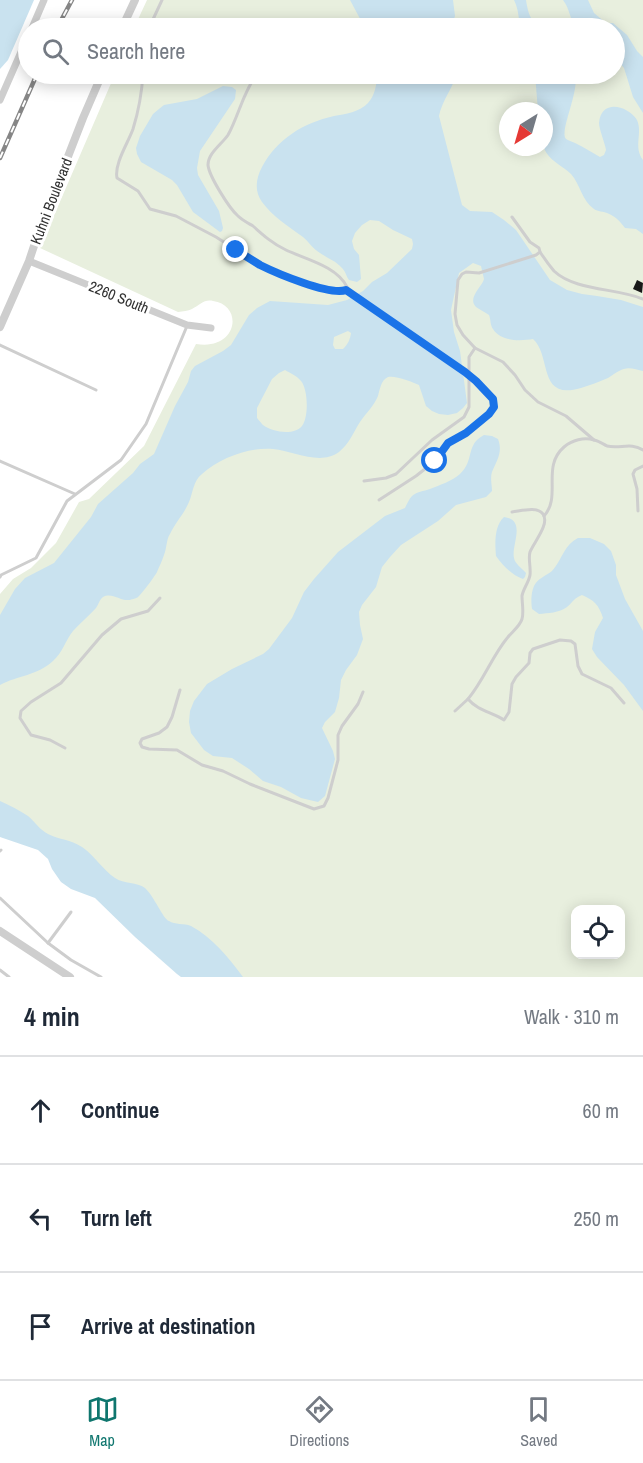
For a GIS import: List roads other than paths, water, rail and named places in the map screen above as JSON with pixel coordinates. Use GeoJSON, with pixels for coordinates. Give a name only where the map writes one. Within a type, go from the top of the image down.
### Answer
{"type":"FeatureCollection","features":[{"type":"Feature","properties":{"kind":"street"},"geometry":{"type":"LineString","coordinates":[[36,18],[44,0]]}},
{"type":"Feature","properties":{"kind":"street"},"geometry":{"type":"LineString","coordinates":[[127,18],[135,0]]}},
{"type":"Feature","properties":{"kind":"street"},"geometry":{"type":"LineString","coordinates":[[0,100],[18,59]]}},
{"type":"Feature","properties":{"kind":"street","name":"Kuhni Boulevard"},"geometry":{"type":"LineString","coordinates":[[0,327],[29,261],[98,84]]}},
{"type":"Feature","properties":{"kind":"street","name":"2260 South"},"geometry":{"type":"LineString","coordinates":[[29,261],[188,325],[211,328]]}},
{"type":"Feature","properties":{"kind":"street"},"geometry":{"type":"LineString","coordinates":[[0,931],[70,977]]}},
{"type":"Feature","properties":{"kind":"lane"},"geometry":{"type":"LineString","coordinates":[[154,18],[162,0]]}},
{"type":"Feature","properties":{"kind":"lane"},"geometry":{"type":"LineString","coordinates":[[141,84],[133,130],[118,167],[117,178],[138,191],[153,211],[176,216],[216,237],[258,264],[327,289],[343,292],[346,290]]}},
{"type":"Feature","properties":{"kind":"lane"},"geometry":{"type":"LineString","coordinates":[[250,84],[227,136],[209,158],[209,170],[238,216],[285,250],[309,259],[339,276],[346,284],[346,290]]}},
{"type":"Feature","properties":{"kind":"lane"},"geometry":{"type":"LineString","coordinates":[[512,217],[530,242],[538,248],[538,254],[562,277],[579,284],[643,299]]}},
{"type":"Feature","properties":{"kind":"lane"},"geometry":{"type":"LineString","coordinates":[[538,254],[479,273],[466,272],[460,275],[455,314],[457,325],[475,348],[503,362],[525,390],[538,402],[566,416],[594,440]]}},
{"type":"Feature","properties":{"kind":"lane"},"geometry":{"type":"LineString","coordinates":[[346,290],[469,375],[488,392],[494,403],[492,411],[466,433],[448,443],[435,461],[379,500]]}},
{"type":"Feature","properties":{"kind":"lane"},"geometry":{"type":"LineString","coordinates":[[0,577],[36,558],[67,501],[121,460],[146,424],[188,325]]}},
{"type":"Feature","properties":{"kind":"lane"},"geometry":{"type":"LineString","coordinates":[[0,345],[96,390]]}},
{"type":"Feature","properties":{"kind":"lane"},"geometry":{"type":"LineString","coordinates":[[364,481],[396,474],[432,440],[464,417],[469,407],[470,357],[475,348]]}},
{"type":"Feature","properties":{"kind":"lane"},"geometry":{"type":"LineString","coordinates":[[582,439],[585,431]]}},
{"type":"Feature","properties":{"kind":"lane"},"geometry":{"type":"LineString","coordinates":[[455,711],[478,686],[497,651],[521,621],[522,595],[530,576],[529,555],[549,509],[555,458],[570,443],[582,439],[594,440],[609,446],[632,446],[643,450]]}},
{"type":"Feature","properties":{"kind":"lane"},"geometry":{"type":"LineString","coordinates":[[0,461],[76,494]]}},
{"type":"Feature","properties":{"kind":"lane"},"geometry":{"type":"LineString","coordinates":[[638,511],[637,489],[633,474],[635,470],[643,466]]}},
{"type":"Feature","properties":{"kind":"lane"},"geometry":{"type":"LineString","coordinates":[[512,512],[534,510],[541,512],[544,516]]}},
{"type":"Feature","properties":{"kind":"lane"},"geometry":{"type":"LineString","coordinates":[[64,748],[50,740],[31,735],[20,718],[21,711],[62,683],[102,635],[121,620],[148,611],[160,598]]}},
{"type":"Feature","properties":{"kind":"lane"},"geometry":{"type":"LineString","coordinates":[[468,699],[480,710],[497,715],[504,720],[509,712],[512,684],[529,663],[531,651],[536,647],[566,640],[573,642],[576,646],[577,662],[582,674],[611,688],[624,703]]}},
{"type":"Feature","properties":{"kind":"lane"},"geometry":{"type":"LineString","coordinates":[[180,690],[170,723],[159,733],[142,739],[140,742],[142,747],[177,750],[202,765],[223,771],[314,809],[324,806],[328,798],[338,760],[338,735],[363,692]]}},
{"type":"Feature","properties":{"kind":"lane"},"geometry":{"type":"LineString","coordinates":[[0,898],[48,943],[71,960],[101,977]]}},
{"type":"Feature","properties":{"kind":"lane"},"geometry":{"type":"LineString","coordinates":[[48,943],[71,912]]}},
{"type":"Feature","properties":{"kind":"lane"},"geometry":{"type":"LineString","coordinates":[[0,970],[9,977]]}},
{"type":"Feature","properties":{"kind":"water"},"geometry":{"type":"Polygon","coordinates":[[[0,0],[34,0],[26,18],[18,18],[18,37],[8,60],[0,69],[0,0]]]}},
{"type":"Feature","properties":{"kind":"water"},"geometry":{"type":"Polygon","coordinates":[[[350,0],[453,0],[455,16],[454,18],[360,18],[350,0]]]}},
{"type":"Feature","properties":{"kind":"water"},"geometry":{"type":"Polygon","coordinates":[[[514,0],[526,0],[531,18],[519,18],[514,0]]]}},
{"type":"Feature","properties":{"kind":"water"},"geometry":{"type":"Polygon","coordinates":[[[563,0],[588,0],[594,13],[600,18],[571,18],[563,0]]]}},
{"type":"Feature","properties":{"kind":"water"},"geometry":{"type":"Polygon","coordinates":[[[625,33],[643,57],[643,113],[633,97],[625,71],[625,33]]]}},
{"type":"Feature","properties":{"kind":"water"},"geometry":{"type":"Polygon","coordinates":[[[376,84],[452,84],[439,116],[462,205],[470,211],[492,212],[504,220],[516,230],[550,280],[567,290],[621,300],[643,307],[643,371],[626,368],[608,378],[581,388],[567,390],[558,388],[551,383],[539,347],[533,339],[517,340],[501,336],[492,327],[489,315],[476,307],[474,296],[484,279],[481,266],[473,263],[459,273],[451,310],[460,351],[467,403],[463,408],[457,413],[439,414],[426,406],[419,385],[388,377],[382,382],[376,400],[348,442],[332,456],[315,458],[281,450],[264,449],[245,452],[217,463],[197,480],[187,506],[169,536],[157,572],[140,596],[129,600],[103,597],[96,608],[73,631],[53,661],[34,673],[0,685],[0,615],[15,589],[25,578],[54,563],[91,517],[98,504],[140,464],[154,454],[195,366],[231,345],[249,315],[257,308],[270,301],[328,305],[347,300],[387,273],[412,249],[412,239],[379,221],[370,220],[355,233],[352,241],[359,255],[361,279],[357,282],[349,280],[340,266],[271,212],[258,193],[257,180],[260,171],[268,157],[283,140],[312,123],[361,109],[370,100],[376,84]],[[348,331],[334,337],[335,349],[343,349],[351,333],[348,331]],[[285,370],[272,379],[257,408],[257,418],[263,425],[277,431],[289,432],[302,426],[307,403],[303,385],[285,370]]]}},
{"type":"Feature","properties":{"kind":"water"},"geometry":{"type":"Polygon","coordinates":[[[536,84],[576,84],[565,128],[566,139],[600,157],[606,150],[599,123],[604,110],[621,108],[633,115],[639,125],[638,145],[643,160],[643,234],[636,229],[625,228],[612,216],[590,206],[571,174],[549,156],[553,156],[553,102],[537,102],[536,84]]]}},
{"type":"Feature","properties":{"kind":"water"},"geometry":{"type":"Polygon","coordinates":[[[223,86],[236,90],[235,99],[200,151],[197,168],[198,175],[219,211],[223,228],[220,232],[193,212],[172,180],[141,162],[136,148],[153,114],[164,105],[197,99],[223,86]]]}},
{"type":"Feature","properties":{"kind":"water"},"geometry":{"type":"Polygon","coordinates":[[[484,435],[498,439],[500,448],[491,474],[492,491],[486,497],[456,505],[438,521],[401,545],[382,567],[376,587],[362,605],[359,612],[363,639],[357,655],[341,680],[335,712],[322,728],[335,759],[325,796],[318,802],[301,798],[281,787],[263,781],[232,758],[213,756],[204,750],[191,733],[189,722],[194,701],[207,684],[269,649],[292,618],[304,592],[338,552],[385,516],[405,508],[414,495],[446,483],[460,474],[465,469],[474,443],[484,435]]]}},
{"type":"Feature","properties":{"kind":"water"},"geometry":{"type":"Polygon","coordinates":[[[504,517],[515,523],[514,558],[526,573],[523,579],[508,570],[496,556],[495,541],[498,525],[504,517]]]}},
{"type":"Feature","properties":{"kind":"water"},"geometry":{"type":"Polygon","coordinates":[[[578,538],[590,538],[604,544],[611,551],[616,565],[616,575],[625,599],[643,631],[643,711],[624,685],[592,649],[595,632],[603,618],[593,601],[582,595],[557,612],[539,614],[532,609],[531,600],[536,583],[552,571],[569,545],[578,538]]]}},
{"type":"Feature","properties":{"kind":"water"},"geometry":{"type":"Polygon","coordinates":[[[0,801],[28,816],[48,834],[82,847],[115,878],[145,888],[167,919],[174,923],[191,926],[206,936],[226,955],[243,977],[181,977],[95,898],[71,889],[61,882],[48,859],[38,850],[0,837],[0,801]]]}},
{"type":"Feature","properties":{"kind":"railway"},"geometry":{"type":"LineString","coordinates":[[62,18],[72,0]]}},
{"type":"Feature","properties":{"kind":"railway"},"geometry":{"type":"LineString","coordinates":[[0,158],[33,84]]}}]}
